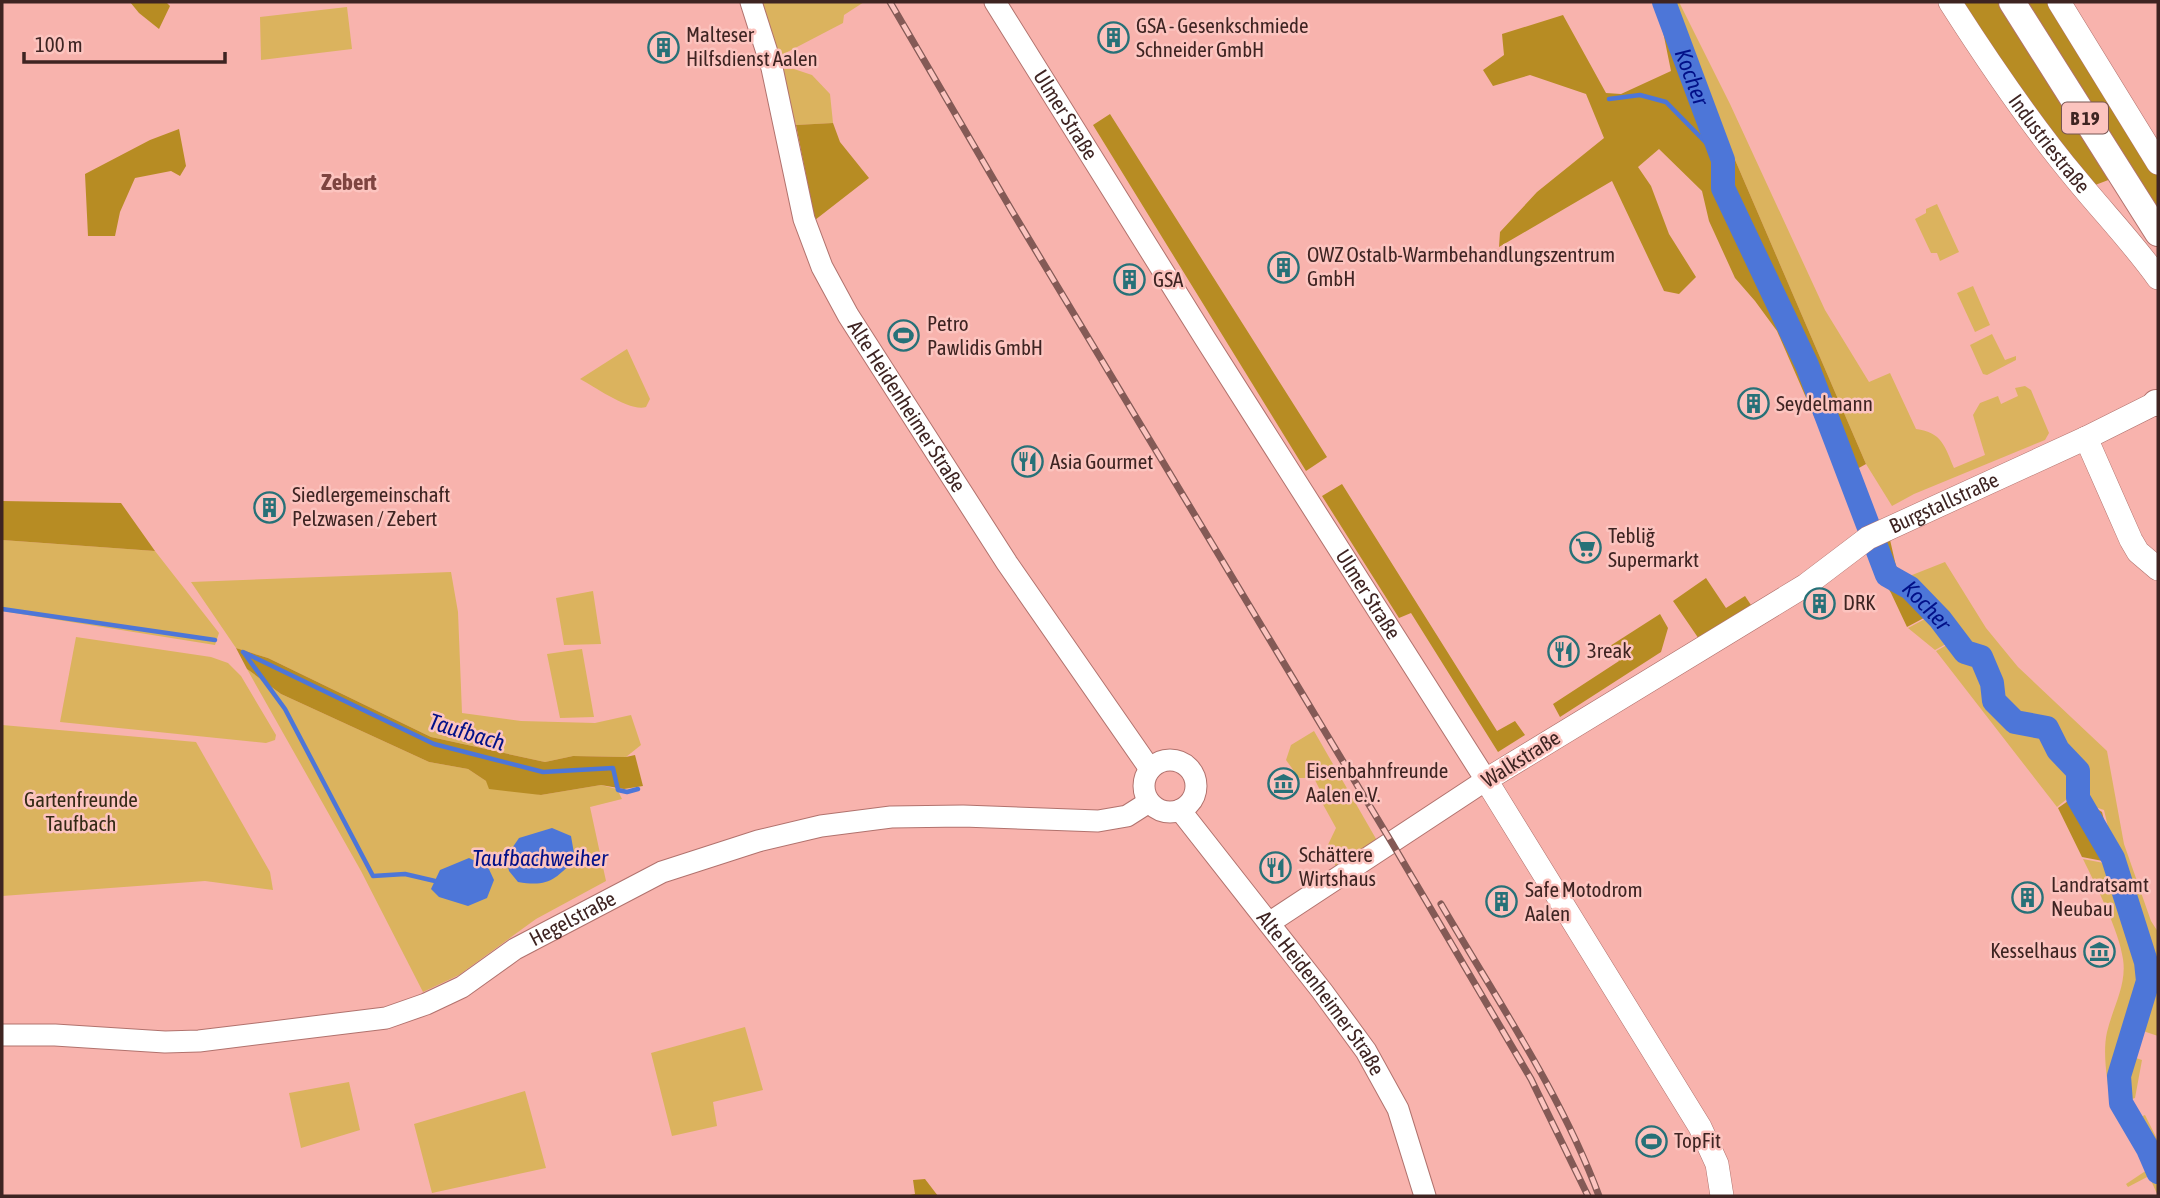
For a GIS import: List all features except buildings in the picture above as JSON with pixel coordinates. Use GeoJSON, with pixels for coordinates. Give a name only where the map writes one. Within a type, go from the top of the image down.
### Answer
{"type":"FeatureCollection","features":[{"type":"Feature","properties":{"kind":"highway","name":"B 19"},"geometry":{"type":"LineString","coordinates":[[2012,2],[2158,233]]}},
{"type":"Feature","properties":{"kind":"main road","name":"Industriestraße"},"geometry":{"type":"LineString","coordinates":[[1950,2],[2001,82],[2158,278]]}},
{"type":"Feature","properties":{"kind":"main road"},"geometry":{"type":"LineString","coordinates":[[2059,2],[2158,163]]}},
{"type":"Feature","properties":{"kind":"main road","name":"Burgstallstraße"},"geometry":{"type":"LineString","coordinates":[[1741,625],[1806,585],[1876,533],[2086,438],[2158,402]]}},
{"type":"Feature","properties":{"kind":"main road"},"geometry":{"type":"LineString","coordinates":[[2101,474],[2108,447],[2120,421]]}},
{"type":"Feature","properties":{"kind":"main road"},"geometry":{"type":"LineString","coordinates":[[2086,438],[2131,540],[2138,552],[2158,569]]}},
{"type":"Feature","properties":{"kind":"main road","name":"Walkstraße"},"geometry":{"type":"LineString","coordinates":[[1486,780],[1741,625]]}},
{"type":"Feature","properties":{"kind":"main road","name":"Ulmer Straße"},"geometry":{"type":"LineString","coordinates":[[1486,780],[1700,1127],[1717,1164],[1722,1196]]}},
{"type":"Feature","properties":{"kind":"street","name":"Alte Heidenheimer Straße"},"geometry":{"type":"LineString","coordinates":[[751,2],[772,68],[804,219],[822,267],[848,315],[1007,563],[1150,769]]}},
{"type":"Feature","properties":{"kind":"street","name":"Ulmer Straße"},"geometry":{"type":"LineString","coordinates":[[995,2],[1206,341],[1486,780]]}},
{"type":"Feature","properties":{"kind":"street"},"geometry":{"type":"LineString","coordinates":[[1171,760],[1179,761],[1191,771],[1195,778],[1195,793],[1187,806],[1180,810],[1163,811],[1149,802],[1144,785],[1150,769],[1163,761],[1171,760]]}},
{"type":"Feature","properties":{"kind":"street","name":"Walkstraße"},"geometry":{"type":"LineString","coordinates":[[1269,923],[1486,780]]}},
{"type":"Feature","properties":{"kind":"street","name":"Hegelstraße"},"geometry":{"type":"LineString","coordinates":[[2,1035],[199,1041],[386,1018],[426,1004],[462,987],[514,948],[642,882],[679,866],[758,841],[821,826],[891,817],[963,816],[1098,821],[1126,816],[1149,802]]}},
{"type":"Feature","properties":{"kind":"street","name":"Alte Heidenheimer Straße"},"geometry":{"type":"LineString","coordinates":[[1180,810],[1338,1012],[1384,1082],[1398,1109],[1425,1196]]}},
{"type":"Feature","properties":{"kind":"green space"},"geometry":{"type":"Polygon","coordinates":[[[756,2],[864,2],[844,15],[843,23],[774,59],[756,2]]]}},
{"type":"Feature","properties":{"kind":"green space"},"geometry":{"type":"Polygon","coordinates":[[[1669,2],[1679,2],[1730,104],[1825,310],[1869,382],[1890,373],[1916,429],[1937,437],[1945,447],[1954,468],[1985,455],[1973,415],[1980,403],[1998,396],[2001,404],[2018,396],[2015,388],[2025,386],[2031,390],[2049,433],[2045,440],[1914,494],[1892,506],[1866,464],[1669,2]]]}},
{"type":"Feature","properties":{"kind":"green space"},"geometry":{"type":"Polygon","coordinates":[[[347,7],[352,49],[261,60],[260,17],[347,7]]]}},
{"type":"Feature","properties":{"kind":"green space"},"geometry":{"type":"Polygon","coordinates":[[[780,69],[794,69],[812,75],[830,94],[833,123],[796,125],[780,69]]]}},
{"type":"Feature","properties":{"kind":"green space"},"geometry":{"type":"Polygon","coordinates":[[[1937,204],[1959,252],[1940,261],[1937,253],[1931,253],[1915,219],[1937,204]]]}},
{"type":"Feature","properties":{"kind":"green space"},"geometry":{"type":"Polygon","coordinates":[[[1973,286],[1990,325],[1975,332],[1957,293],[1973,286]]]}},
{"type":"Feature","properties":{"kind":"green space"},"geometry":{"type":"Polygon","coordinates":[[[1992,334],[2005,360],[2016,356],[2016,360],[1987,375],[1983,374],[1970,345],[1992,334]]]}},
{"type":"Feature","properties":{"kind":"green space"},"geometry":{"type":"Polygon","coordinates":[[[627,349],[650,399],[646,407],[631,406],[580,379],[627,349]]]}},
{"type":"Feature","properties":{"kind":"green space"},"geometry":{"type":"Polygon","coordinates":[[[2,540],[155,551],[219,633],[215,645],[2,611],[2,540]]]}},
{"type":"Feature","properties":{"kind":"green space"},"geometry":{"type":"Polygon","coordinates":[[[1945,562],[1986,628],[2018,667],[2107,751],[2124,844],[2151,921],[2158,932],[2158,1036],[2137,1029],[2127,1055],[2142,1060],[2135,1098],[2111,1106],[2105,1050],[2107,1032],[2123,978],[2123,959],[2112,922],[2083,859],[2109,864],[2113,848],[2104,810],[2083,803],[2080,769],[2060,749],[2049,726],[2016,720],[1996,700],[1994,682],[1983,656],[1966,650],[1957,638],[1935,650],[1908,628],[1938,612],[1917,585],[1907,577],[1945,562]]]}},
{"type":"Feature","properties":{"kind":"green space"},"geometry":{"type":"Polygon","coordinates":[[[451,572],[458,612],[462,713],[521,721],[595,723],[631,715],[641,745],[626,757],[573,756],[545,762],[431,737],[268,658],[236,648],[191,582],[451,572]]]}},
{"type":"Feature","properties":{"kind":"green space"},"geometry":{"type":"Polygon","coordinates":[[[593,591],[601,644],[564,645],[556,598],[593,591]]]}},
{"type":"Feature","properties":{"kind":"green space"},"geometry":{"type":"Polygon","coordinates":[[[76,637],[211,657],[228,663],[241,676],[276,735],[275,740],[266,743],[60,722],[76,637]]]}},
{"type":"Feature","properties":{"kind":"green space"},"geometry":{"type":"Polygon","coordinates":[[[1954,641],[1964,653],[1980,658],[1990,683],[1992,702],[2014,723],[2046,730],[2057,752],[2076,771],[2077,801],[2067,799],[2057,807],[1936,651],[1954,641]]]}},
{"type":"Feature","properties":{"kind":"green space"},"geometry":{"type":"Polygon","coordinates":[[[582,649],[594,717],[560,718],[547,654],[582,649]]]}},
{"type":"Feature","properties":{"kind":"green space"},"geometry":{"type":"Polygon","coordinates":[[[247,669],[281,694],[429,762],[468,769],[486,781],[541,795],[601,785],[617,789],[622,799],[590,807],[606,881],[536,919],[459,975],[423,992],[361,871],[247,669]]]}},
{"type":"Feature","properties":{"kind":"green space","name":"Gartenfreunde Taufbach"},"geometry":{"type":"Polygon","coordinates":[[[2,725],[196,742],[270,872],[273,890],[205,881],[2,896],[2,725]]]}},
{"type":"Feature","properties":{"kind":"green space"},"geometry":{"type":"Polygon","coordinates":[[[1314,731],[1379,844],[1338,870],[1326,849],[1336,828],[1320,799],[1319,788],[1314,778],[1299,778],[1286,760],[1291,745],[1314,731]]]}},
{"type":"Feature","properties":{"kind":"green space"},"geometry":{"type":"Polygon","coordinates":[[[745,1027],[763,1090],[713,1102],[717,1126],[672,1136],[651,1053],[745,1027]]]}},
{"type":"Feature","properties":{"kind":"green space"},"geometry":{"type":"Polygon","coordinates":[[[349,1082],[360,1130],[301,1148],[289,1093],[349,1082]]]}},
{"type":"Feature","properties":{"kind":"green space"},"geometry":{"type":"Polygon","coordinates":[[[525,1091],[546,1168],[432,1193],[414,1124],[525,1091]]]}},
{"type":"Feature","properties":{"kind":"green space"},"geometry":{"type":"Polygon","coordinates":[[[2145,1115],[2158,1141],[2158,1196],[2149,1176],[2128,1187],[2126,1184],[2150,1168],[2123,1124],[2145,1115]]]}},
{"type":"Feature","properties":{"kind":"shaded area"},"geometry":{"type":"Polygon","coordinates":[[[130,2],[166,2],[170,6],[159,29],[130,2]]]}},
{"type":"Feature","properties":{"kind":"shaded area"},"geometry":{"type":"Polygon","coordinates":[[[1657,2],[1669,2],[1696,61],[1714,111],[1866,464],[1841,478],[1777,331],[1735,278],[1709,221],[1702,191],[1659,149],[1638,167],[1651,186],[1669,234],[1696,277],[1679,294],[1664,291],[1612,181],[1499,247],[1500,232],[1537,192],[1604,138],[1586,94],[1530,75],[1493,86],[1483,70],[1504,55],[1502,34],[1563,15],[1606,93],[1621,94],[1671,71],[1657,2]]]}},
{"type":"Feature","properties":{"kind":"shaded area"},"geometry":{"type":"Polygon","coordinates":[[[1959,2],[2051,2],[2158,177],[2158,227],[2124,174],[2090,187],[1959,2]]]}},
{"type":"Feature","properties":{"kind":"shaded area"},"geometry":{"type":"Polygon","coordinates":[[[1110,114],[1327,457],[1306,471],[1093,125],[1110,114]]]}},
{"type":"Feature","properties":{"kind":"shaded area"},"geometry":{"type":"Polygon","coordinates":[[[833,123],[840,142],[869,178],[815,220],[796,125],[833,123]]]}},
{"type":"Feature","properties":{"kind":"shaded area"},"geometry":{"type":"Polygon","coordinates":[[[179,129],[186,166],[180,176],[171,171],[135,178],[120,212],[115,236],[88,236],[85,174],[150,140],[179,129]]]}},
{"type":"Feature","properties":{"kind":"shaded area"},"geometry":{"type":"Polygon","coordinates":[[[1342,484],[1497,731],[1515,721],[1525,735],[1498,752],[1411,613],[1399,618],[1322,496],[1342,484]]]}},
{"type":"Feature","properties":{"kind":"shaded area"},"geometry":{"type":"Polygon","coordinates":[[[2,501],[121,503],[155,551],[2,540],[2,501]]]}},
{"type":"Feature","properties":{"kind":"shaded area"},"geometry":{"type":"Polygon","coordinates":[[[1888,531],[1896,566],[1937,611],[1907,627],[1863,545],[1888,531]]]}},
{"type":"Feature","properties":{"kind":"shaded area"},"geometry":{"type":"Polygon","coordinates":[[[1706,578],[1726,608],[1745,596],[1753,608],[1701,642],[1673,601],[1706,578]]]}},
{"type":"Feature","properties":{"kind":"shaded area"},"geometry":{"type":"Polygon","coordinates":[[[1660,614],[1668,628],[1661,652],[1560,717],[1553,704],[1619,661],[1610,646],[1660,614]]]}},
{"type":"Feature","properties":{"kind":"shaded area"},"geometry":{"type":"Polygon","coordinates":[[[236,648],[268,658],[431,737],[545,762],[573,756],[635,755],[643,786],[624,789],[601,785],[541,795],[489,789],[486,781],[468,769],[429,762],[281,694],[247,669],[236,648]]]}},
{"type":"Feature","properties":{"kind":"shaded area"},"geometry":{"type":"Polygon","coordinates":[[[2068,801],[2094,807],[2102,812],[2111,848],[2108,862],[2082,857],[2058,808],[2068,801]]]}},
{"type":"Feature","properties":{"kind":"shaded area"},"geometry":{"type":"Polygon","coordinates":[[[925,1179],[938,1196],[905,1196],[915,1194],[913,1180],[925,1179]]]}},
{"type":"Feature","properties":{"kind":"water","name":"Taufbachweiher"},"geometry":{"type":"Polygon","coordinates":[[[552,828],[571,836],[575,859],[550,880],[537,883],[518,882],[509,871],[506,857],[519,838],[552,828]]]}},
{"type":"Feature","properties":{"kind":"water","name":"Taufbachweiher"},"geometry":{"type":"Polygon","coordinates":[[[469,858],[488,867],[494,880],[487,898],[468,906],[439,897],[431,889],[440,870],[469,858]]]}},
{"type":"Feature","properties":{"kind":"waterway","name":"Kocher"},"geometry":{"type":"LineString","coordinates":[[1664,2],[1723,160],[1723,188],[1807,365],[1887,575],[1910,588],[1940,619],[1965,652],[1981,657],[1992,683],[1994,701],[2015,722],[2047,728],[2058,750],[2078,771],[2078,798],[2113,858],[2146,962],[2148,981],[2119,1076],[2121,1103],[2158,1172]]}},
{"type":"Feature","properties":{"kind":"waterway"},"geometry":{"type":"LineString","coordinates":[[1609,99],[1640,95],[1666,102],[1723,160]]}},
{"type":"Feature","properties":{"kind":"waterway","name":"Taufbach"},"geometry":{"type":"LineString","coordinates":[[2,609],[215,640]]}},
{"type":"Feature","properties":{"kind":"waterway","name":"Taufbach"},"geometry":{"type":"LineString","coordinates":[[243,652],[434,744],[543,772],[613,768],[618,790],[627,792],[638,789]]}},
{"type":"Feature","properties":{"kind":"waterway"},"geometry":{"type":"LineString","coordinates":[[244,653],[285,709],[373,876],[405,874],[435,881]]}},
{"type":"Feature","properties":{"kind":"railway"},"geometry":{"type":"LineString","coordinates":[[890,2],[1531,1079],[1588,1196]]}},
{"type":"Feature","properties":{"kind":"railway"},"geometry":{"type":"LineString","coordinates":[[1441,904],[1547,1084],[1584,1158],[1599,1196]]}},
{"type":"Feature","properties":{"kind":"place","name":"GSA - Gesenkschmiede Schneider GmbH"},"geometry":{"type":"Point","coordinates":[1113,38]}},
{"type":"Feature","properties":{"kind":"place","name":"Malteser Hilfsdienst Aalen"},"geometry":{"type":"Point","coordinates":[663,47]}},
{"type":"Feature","properties":{"kind":"place","name":"OWZ Ostalb-Warmbehandlungszentrum GmbH"},"geometry":{"type":"Point","coordinates":[1284,267]}},
{"type":"Feature","properties":{"kind":"place","name":"GSA"},"geometry":{"type":"Point","coordinates":[1130,280]}},
{"type":"Feature","properties":{"kind":"place","name":"Petro Pawlidis GmbH"},"geometry":{"type":"Point","coordinates":[904,336]}},
{"type":"Feature","properties":{"kind":"place","name":"Seydelmann"},"geometry":{"type":"Point","coordinates":[1753,404]}},
{"type":"Feature","properties":{"kind":"place","name":"Asia Gourmet"},"geometry":{"type":"Point","coordinates":[1027,462]}},
{"type":"Feature","properties":{"kind":"place","name":"Siedlergemeinschaft Pelzwasen / Zebert"},"geometry":{"type":"Point","coordinates":[269,507]}},
{"type":"Feature","properties":{"kind":"place","name":"Tebliğ Supermarkt"},"geometry":{"type":"Point","coordinates":[1585,548]}},
{"type":"Feature","properties":{"kind":"place","name":"DRK"},"geometry":{"type":"Point","coordinates":[1820,603]}},
{"type":"Feature","properties":{"kind":"place","name":"3reak"},"geometry":{"type":"Point","coordinates":[1564,651]}},
{"type":"Feature","properties":{"kind":"place","name":"Eisenbahnfreunde Aalen e.V."},"geometry":{"type":"Point","coordinates":[1283,783]}},
{"type":"Feature","properties":{"kind":"place","name":"Schättere Wirtshaus"},"geometry":{"type":"Point","coordinates":[1276,867]}},
{"type":"Feature","properties":{"kind":"place","name":"Landratsamt Neubau"},"geometry":{"type":"Point","coordinates":[2028,897]}},
{"type":"Feature","properties":{"kind":"place","name":"Safe Motodrom Aalen"},"geometry":{"type":"Point","coordinates":[1502,902]}},
{"type":"Feature","properties":{"kind":"place","name":"Kesselhaus"},"geometry":{"type":"Point","coordinates":[2100,951]}},
{"type":"Feature","properties":{"kind":"place","name":"TopFit"},"geometry":{"type":"Point","coordinates":[1651,1141]}},
{"type":"Feature","properties":{"kind":"district","name":"Zebert"},"geometry":{"type":"Point","coordinates":[349,182]}}]}
